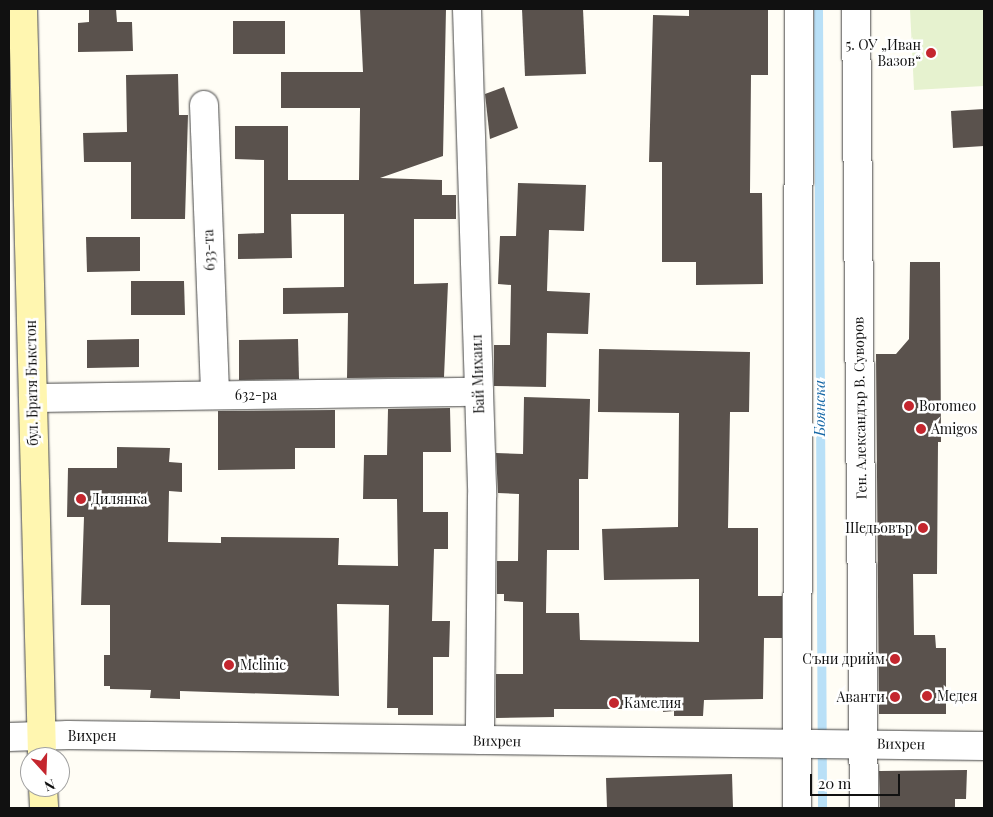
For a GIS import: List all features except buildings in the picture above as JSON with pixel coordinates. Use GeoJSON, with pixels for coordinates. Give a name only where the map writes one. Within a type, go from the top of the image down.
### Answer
{"type":"FeatureCollection","features":[{"type":"Feature","properties":{"kind":"street","name":"бул. Братя Бъкстон"},"geometry":{"type":"LineString","coordinates":[[22,9],[42,747]]}},
{"type":"Feature","properties":{"kind":"street","name":"Бай Михаил"},"geometry":{"type":"LineString","coordinates":[[467,9],[479,392],[480,740]]}},
{"type":"Feature","properties":{"kind":"street"},"geometry":{"type":"LineString","coordinates":[[798,808],[800,745],[799,9]]}},
{"type":"Feature","properties":{"kind":"street","name":"Ген. Александър В. Суворов"},"geometry":{"type":"LineString","coordinates":[[856,9],[864,808]]}},
{"type":"Feature","properties":{"kind":"street","name":"633-та"},"geometry":{"type":"LineString","coordinates":[[204,105],[215,395]]}},
{"type":"Feature","properties":{"kind":"street","name":"632-ра"},"geometry":{"type":"LineString","coordinates":[[33,398],[479,392]]}},
{"type":"Feature","properties":{"kind":"street","name":"Вихрен"},"geometry":{"type":"LineString","coordinates":[[9,738],[42,747],[480,740],[800,745],[864,743],[984,746]]}},
{"type":"Feature","properties":{"kind":"green space"},"geometry":{"type":"Polygon","coordinates":[[[910,9],[984,9],[984,86],[914,90],[910,9]]]}},
{"type":"Feature","properties":{"kind":"waterway","name":"Боянска"},"geometry":{"type":"LineString","coordinates":[[818,9],[822,808]]}},
{"type":"Feature","properties":{"kind":"place","name":"5. ОУ „Иван Вазов“"},"geometry":{"type":"Point","coordinates":[931,53]}},
{"type":"Feature","properties":{"kind":"place","name":"Boromeo"},"geometry":{"type":"Point","coordinates":[909,406]}},
{"type":"Feature","properties":{"kind":"place","name":"Amigos"},"geometry":{"type":"Point","coordinates":[921,429]}},
{"type":"Feature","properties":{"kind":"place","name":"Дилянка"},"geometry":{"type":"Point","coordinates":[81,499]}},
{"type":"Feature","properties":{"kind":"place","name":"Шедьовър"},"geometry":{"type":"Point","coordinates":[923,528]}},
{"type":"Feature","properties":{"kind":"place","name":"Съни дрийм"},"geometry":{"type":"Point","coordinates":[895,659]}},
{"type":"Feature","properties":{"kind":"place","name":"Mclinic"},"geometry":{"type":"Point","coordinates":[229,665]}},
{"type":"Feature","properties":{"kind":"place","name":"Медея"},"geometry":{"type":"Point","coordinates":[927,696]}},
{"type":"Feature","properties":{"kind":"place","name":"Аванти"},"geometry":{"type":"Point","coordinates":[895,697]}},
{"type":"Feature","properties":{"kind":"place","name":"Камелия"},"geometry":{"type":"Point","coordinates":[614,703]}}]}
